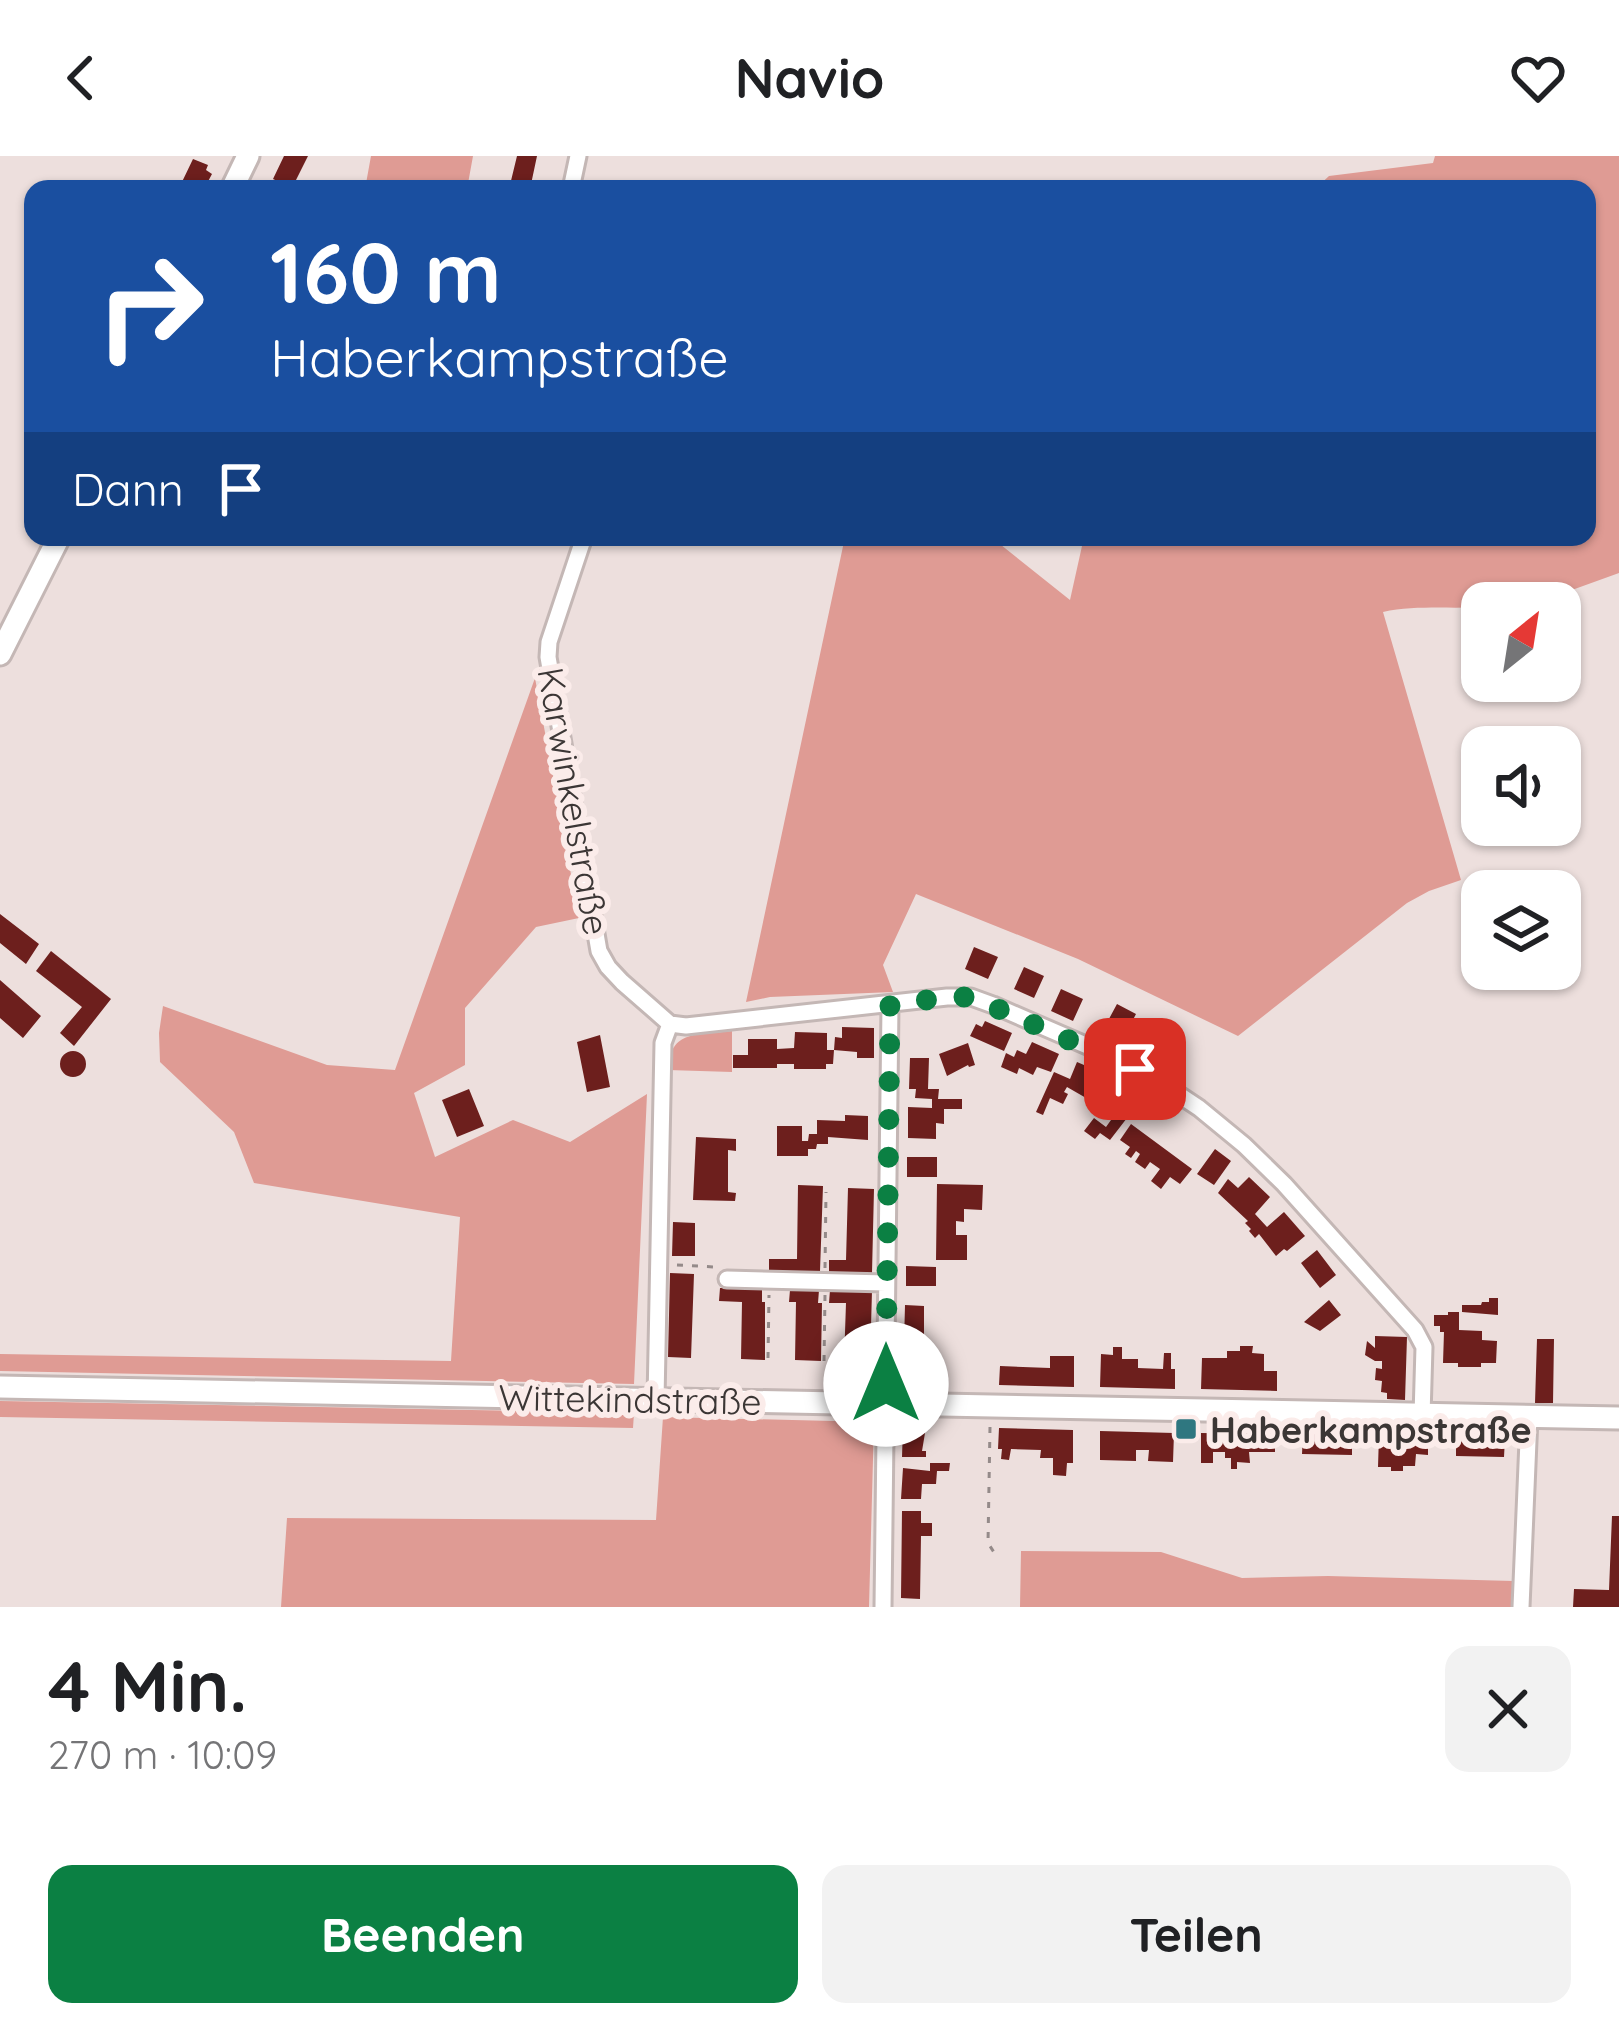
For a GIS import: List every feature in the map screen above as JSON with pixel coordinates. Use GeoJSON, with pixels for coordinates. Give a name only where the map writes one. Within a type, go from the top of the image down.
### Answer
{"type":"FeatureCollection","features":[{"type":"Feature","properties":{"kind":"main road"},"geometry":{"type":"LineString","coordinates":[[0,655],[54,546]]}},
{"type":"Feature","properties":{"kind":"main road","name":"Wittekindstraße"},"geometry":{"type":"LineString","coordinates":[[0,1387],[1619,1418]]}},
{"type":"Feature","properties":{"kind":"street","name":"Karwinkelstraße"},"geometry":{"type":"LineString","coordinates":[[581,546],[548,657],[590,904],[599,951],[608,967],[670,1024]]}},
{"type":"Feature","properties":{"kind":"street"},"geometry":{"type":"LineString","coordinates":[[656,1400],[664,1043],[670,1024],[971,997],[1156,1080],[1244,1145],[1422,1340],[1422,1416]]}},
{"type":"Feature","properties":{"kind":"street"},"geometry":{"type":"LineString","coordinates":[[883,1607],[890,1005]]}},
{"type":"Feature","properties":{"kind":"street"},"geometry":{"type":"LineString","coordinates":[[727,1279],[886,1283]]}},
{"type":"Feature","properties":{"kind":"street"},"geometry":{"type":"LineString","coordinates":[[1521,1607],[1529,1417]]}},
{"type":"Feature","properties":{"kind":"path"},"geometry":{"type":"LineString","coordinates":[[657,1264],[714,1266],[727,1279]]}},
{"type":"Feature","properties":{"kind":"path"},"geometry":{"type":"LineString","coordinates":[[768,1358],[770,1281]]}},
{"type":"Feature","properties":{"kind":"path"},"geometry":{"type":"LineString","coordinates":[[993,1407],[988,1543],[997,1557]]}},
{"type":"Feature","properties":{"kind":"shaded area"},"geometry":{"type":"Polygon","coordinates":[[[371,156],[473,156],[469,180],[367,180],[371,156]]]}},
{"type":"Feature","properties":{"kind":"shaded area"},"geometry":{"type":"Polygon","coordinates":[[[1435,156],[1619,156],[1619,573],[1581,587],[1581,582],[1461,582],[1461,607],[1383,612],[1461,880],[1407,903],[1238,1036],[1078,959],[916,894],[883,965],[893,992],[746,1002],[843,546],[1002,546],[1070,600],[1082,546],[1596,546],[1596,180],[1325,180],[1433,163],[1435,156]]]}},
{"type":"Feature","properties":{"kind":"shaded area"},"geometry":{"type":"Polygon","coordinates":[[[535,678],[579,918],[536,927],[465,1008],[465,1065],[414,1093],[435,1157],[513,1120],[570,1142],[647,1094],[634,1384],[0,1371],[0,1354],[451,1361],[460,1217],[254,1183],[234,1132],[160,1062],[159,1033],[163,1006],[327,1065],[395,1070],[535,678]]]}},
{"type":"Feature","properties":{"kind":"shaded area"},"geometry":{"type":"Polygon","coordinates":[[[732,1031],[732,1072],[668,1070],[680,1041],[697,1034],[732,1031]]]}},
{"type":"Feature","properties":{"kind":"shaded area"},"geometry":{"type":"Polygon","coordinates":[[[0,1401],[634,1413],[633,1428],[0,1417],[0,1401]]]}},
{"type":"Feature","properties":{"kind":"shaded area"},"geometry":{"type":"Polygon","coordinates":[[[663,1417],[874,1422],[869,1607],[281,1607],[287,1518],[656,1520],[663,1417]]]}},
{"type":"Feature","properties":{"kind":"shaded area"},"geometry":{"type":"Polygon","coordinates":[[[1021,1551],[1161,1552],[1242,1578],[1513,1581],[1513,1607],[1020,1607],[1021,1551]]]}},
{"type":"Feature","properties":{"kind":"building"},"geometry":{"type":"Polygon","coordinates":[[[284,156],[308,156],[296,180],[273,179],[284,156]]]}},
{"type":"Feature","properties":{"kind":"building"},"geometry":{"type":"Polygon","coordinates":[[[517,156],[537,156],[532,180],[511,180],[517,156]]]}},
{"type":"Feature","properties":{"kind":"building"},"geometry":{"type":"Polygon","coordinates":[[[193,159],[208,165],[206,170],[212,174],[209,180],[183,180],[193,159]]]}},
{"type":"Feature","properties":{"kind":"building"},"geometry":{"type":"Polygon","coordinates":[[[0,914],[39,944],[26,964],[0,943],[0,914]]]}},
{"type":"Feature","properties":{"kind":"building"},"geometry":{"type":"Polygon","coordinates":[[[974,947],[998,957],[988,979],[965,969],[974,947]]]}},
{"type":"Feature","properties":{"kind":"building"},"geometry":{"type":"Polygon","coordinates":[[[51,951],[111,999],[74,1046],[60,1033],[82,1007],[36,971],[51,951]]]}},
{"type":"Feature","properties":{"kind":"building"},"geometry":{"type":"Polygon","coordinates":[[[1024,967],[1044,976],[1034,998],[1014,989],[1024,967]]]}},
{"type":"Feature","properties":{"kind":"building"},"geometry":{"type":"Polygon","coordinates":[[[0,980],[41,1016],[23,1038],[0,1018],[0,980]]]}},
{"type":"Feature","properties":{"kind":"building"},"geometry":{"type":"Polygon","coordinates":[[[1061,989],[1083,999],[1073,1021],[1051,1011],[1061,989]]]}},
{"type":"Feature","properties":{"kind":"building"},"geometry":{"type":"Polygon","coordinates":[[[1117,1004],[1136,1014],[1122,1041],[1103,1030],[1117,1004]]]}},
{"type":"Feature","properties":{"kind":"building"},"geometry":{"type":"Polygon","coordinates":[[[985,1021],[1012,1033],[1004,1051],[970,1036],[976,1024],[982,1027],[985,1021]]]}},
{"type":"Feature","properties":{"kind":"building"},"geometry":{"type":"Polygon","coordinates":[[[842,1027],[874,1028],[874,1058],[834,1050],[835,1037],[842,1038],[842,1027]]]}},
{"type":"Feature","properties":{"kind":"building"},"geometry":{"type":"Polygon","coordinates":[[[795,1032],[827,1033],[827,1050],[834,1050],[833,1064],[826,1064],[826,1069],[794,1069],[794,1064],[733,1068],[733,1055],[748,1055],[748,1039],[777,1039],[777,1049],[794,1048],[795,1032]]]}},
{"type":"Feature","properties":{"kind":"building"},"geometry":{"type":"Polygon","coordinates":[[[600,1035],[610,1087],[587,1092],[577,1042],[600,1035]]]}},
{"type":"Feature","properties":{"kind":"building"},"geometry":{"type":"Polygon","coordinates":[[[1032,1042],[1059,1054],[1051,1072],[1037,1067],[1033,1075],[1019,1068],[1017,1074],[1001,1067],[1006,1053],[1026,1054],[1032,1042]]]}},
{"type":"Feature","properties":{"kind":"building"},"geometry":{"type":"Polygon","coordinates":[[[968,1043],[975,1065],[947,1076],[939,1054],[968,1043]]]}},
{"type":"Feature","properties":{"kind":"building"},"geometry":{"type":"Polygon","coordinates":[[[73,1051],[86,1064],[73,1077],[60,1064],[73,1051]]]}},
{"type":"Feature","properties":{"kind":"building"},"geometry":{"type":"Polygon","coordinates":[[[910,1058],[929,1058],[928,1089],[939,1089],[938,1099],[962,1099],[962,1109],[944,1109],[944,1124],[936,1123],[936,1139],[908,1138],[908,1107],[932,1108],[932,1099],[915,1098],[916,1089],[909,1089],[910,1058]]]}},
{"type":"Feature","properties":{"kind":"building"},"geometry":{"type":"Polygon","coordinates":[[[1077,1062],[1105,1074],[1101,1085],[1111,1089],[1100,1106],[1067,1087],[1063,1104],[1050,1098],[1043,1115],[1036,1112],[1054,1072],[1070,1079],[1077,1062]]]}},
{"type":"Feature","properties":{"kind":"building"},"geometry":{"type":"Polygon","coordinates":[[[1124,1082],[1144,1096],[1110,1140],[1100,1133],[1095,1139],[1084,1131],[1094,1118],[1106,1127],[1116,1113],[1107,1107],[1112,1100],[1115,1103],[1124,1082]]]}},
{"type":"Feature","properties":{"kind":"building"},"geometry":{"type":"Polygon","coordinates":[[[469,1089],[484,1126],[457,1137],[442,1100],[469,1089]]]}},
{"type":"Feature","properties":{"kind":"building"},"geometry":{"type":"Polygon","coordinates":[[[845,1115],[868,1116],[868,1140],[828,1137],[828,1144],[808,1149],[808,1156],[777,1156],[777,1126],[802,1126],[802,1141],[808,1141],[809,1134],[817,1134],[817,1120],[845,1121],[845,1115]]]}},
{"type":"Feature","properties":{"kind":"building"},"geometry":{"type":"Polygon","coordinates":[[[1131,1124],[1192,1169],[1180,1184],[1170,1177],[1161,1189],[1151,1181],[1160,1169],[1150,1162],[1145,1169],[1135,1162],[1140,1154],[1136,1151],[1131,1158],[1125,1154],[1130,1147],[1120,1140],[1131,1124]]]}},
{"type":"Feature","properties":{"kind":"building"},"geometry":{"type":"Polygon","coordinates":[[[696,1137],[736,1139],[736,1151],[728,1150],[728,1192],[736,1193],[735,1201],[693,1200],[696,1137]]]}},
{"type":"Feature","properties":{"kind":"building"},"geometry":{"type":"Polygon","coordinates":[[[1215,1149],[1231,1161],[1214,1185],[1197,1174],[1215,1149]]]}},
{"type":"Feature","properties":{"kind":"building"},"geometry":{"type":"Polygon","coordinates":[[[907,1157],[937,1157],[937,1177],[907,1177],[907,1157]]]}},
{"type":"Feature","properties":{"kind":"building"},"geometry":{"type":"Polygon","coordinates":[[[1249,1177],[1270,1197],[1255,1214],[1267,1227],[1284,1212],[1305,1236],[1276,1256],[1218,1193],[1228,1179],[1238,1188],[1249,1177]]]}},
{"type":"Feature","properties":{"kind":"building"},"geometry":{"type":"Polygon","coordinates":[[[937,1184],[983,1185],[982,1210],[964,1209],[964,1222],[956,1221],[956,1235],[967,1235],[967,1260],[936,1260],[937,1184]]]}},
{"type":"Feature","properties":{"kind":"building"},"geometry":{"type":"Polygon","coordinates":[[[798,1185],[823,1186],[820,1271],[769,1271],[769,1259],[797,1259],[798,1185]]]}},
{"type":"Feature","properties":{"kind":"building"},"geometry":{"type":"Polygon","coordinates":[[[848,1188],[874,1189],[872,1273],[829,1272],[829,1260],[846,1260],[848,1188]]]}},
{"type":"Feature","properties":{"kind":"building"},"geometry":{"type":"Polygon","coordinates":[[[673,1222],[695,1223],[695,1256],[672,1256],[673,1222]]]}},
{"type":"Feature","properties":{"kind":"building"},"geometry":{"type":"Polygon","coordinates":[[[1317,1250],[1336,1275],[1320,1288],[1301,1263],[1317,1250]]]}},
{"type":"Feature","properties":{"kind":"building"},"geometry":{"type":"Polygon","coordinates":[[[906,1266],[936,1267],[936,1286],[906,1286],[906,1266]]]}},
{"type":"Feature","properties":{"kind":"building"},"geometry":{"type":"Polygon","coordinates":[[[670,1273],[694,1274],[691,1358],[668,1357],[670,1273]]]}},
{"type":"Feature","properties":{"kind":"building"},"geometry":{"type":"Polygon","coordinates":[[[720,1288],[762,1289],[765,1360],[741,1359],[742,1302],[719,1301],[720,1288]]]}},
{"type":"Feature","properties":{"kind":"building"},"geometry":{"type":"Polygon","coordinates":[[[790,1290],[819,1290],[821,1361],[795,1360],[796,1302],[789,1302],[790,1290]]]}},
{"type":"Feature","properties":{"kind":"building"},"geometry":{"type":"Polygon","coordinates":[[[830,1290],[872,1291],[870,1362],[844,1362],[846,1303],[829,1303],[830,1290]]]}},
{"type":"Feature","properties":{"kind":"building"},"geometry":{"type":"Polygon","coordinates":[[[1498,1298],[1498,1315],[1462,1312],[1462,1305],[1481,1305],[1498,1298]]]}},
{"type":"Feature","properties":{"kind":"building"},"geometry":{"type":"Polygon","coordinates":[[[1329,1300],[1341,1315],[1320,1331],[1304,1322],[1329,1300]]]}},
{"type":"Feature","properties":{"kind":"building"},"geometry":{"type":"Polygon","coordinates":[[[905,1305],[924,1306],[924,1345],[933,1345],[933,1352],[913,1351],[913,1344],[904,1344],[905,1305]]]}},
{"type":"Feature","properties":{"kind":"building"},"geometry":{"type":"Polygon","coordinates":[[[1459,1312],[1459,1330],[1482,1331],[1482,1340],[1497,1341],[1496,1363],[1458,1367],[1458,1363],[1443,1363],[1444,1332],[1434,1326],[1434,1315],[1459,1312]]]}},
{"type":"Feature","properties":{"kind":"building"},"geometry":{"type":"Polygon","coordinates":[[[1375,1336],[1407,1337],[1405,1400],[1387,1399],[1387,1393],[1381,1392],[1382,1381],[1375,1380],[1382,1361],[1365,1355],[1367,1341],[1375,1348],[1375,1336]]]}},
{"type":"Feature","properties":{"kind":"building"},"geometry":{"type":"Polygon","coordinates":[[[1537,1339],[1554,1339],[1553,1403],[1535,1403],[1537,1339]]]}},
{"type":"Feature","properties":{"kind":"building"},"geometry":{"type":"Polygon","coordinates":[[[1240,1346],[1253,1346],[1252,1353],[1264,1354],[1264,1371],[1277,1371],[1277,1391],[1201,1389],[1202,1358],[1227,1358],[1227,1351],[1240,1351],[1240,1346]]]}},
{"type":"Feature","properties":{"kind":"building"},"geometry":{"type":"Polygon","coordinates":[[[1113,1347],[1122,1347],[1122,1359],[1138,1359],[1138,1368],[1163,1369],[1164,1353],[1171,1353],[1175,1389],[1100,1387],[1101,1354],[1113,1355],[1113,1347]]]}},
{"type":"Feature","properties":{"kind":"building"},"geometry":{"type":"Polygon","coordinates":[[[904,1353],[923,1354],[923,1385],[903,1385],[904,1353]]]}},
{"type":"Feature","properties":{"kind":"building"},"geometry":{"type":"Polygon","coordinates":[[[1050,1356],[1074,1356],[1074,1387],[999,1385],[1000,1366],[1050,1368],[1050,1356]]]}},
{"type":"Feature","properties":{"kind":"building"},"geometry":{"type":"Polygon","coordinates":[[[903,1426],[926,1427],[922,1451],[926,1457],[902,1457],[903,1426]]]}},
{"type":"Feature","properties":{"kind":"building"},"geometry":{"type":"Polygon","coordinates":[[[999,1428],[1073,1430],[1073,1463],[1067,1463],[1066,1476],[1053,1475],[1053,1458],[1040,1458],[1041,1450],[1011,1449],[1009,1460],[1001,1459],[999,1428]]]}},
{"type":"Feature","properties":{"kind":"building"},"geometry":{"type":"Polygon","coordinates":[[[1100,1431],[1174,1433],[1173,1462],[1148,1461],[1149,1450],[1136,1450],[1136,1461],[1100,1460],[1100,1431]]]}},
{"type":"Feature","properties":{"kind":"building"},"geometry":{"type":"Polygon","coordinates":[[[1201,1433],[1275,1434],[1275,1452],[1249,1452],[1250,1463],[1237,1462],[1237,1469],[1231,1469],[1231,1458],[1225,1458],[1225,1452],[1213,1452],[1213,1463],[1201,1463],[1201,1433]]]}},
{"type":"Feature","properties":{"kind":"building"},"geometry":{"type":"Polygon","coordinates":[[[1303,1434],[1352,1435],[1352,1455],[1302,1454],[1303,1434]]]}},
{"type":"Feature","properties":{"kind":"building"},"geometry":{"type":"Polygon","coordinates":[[[1379,1435],[1428,1436],[1428,1455],[1416,1454],[1415,1466],[1403,1466],[1403,1471],[1378,1467],[1379,1435]]]}},
{"type":"Feature","properties":{"kind":"building"},"geometry":{"type":"Polygon","coordinates":[[[1456,1437],[1505,1438],[1504,1457],[1456,1456],[1456,1437]]]}},
{"type":"Feature","properties":{"kind":"building"},"geometry":{"type":"Polygon","coordinates":[[[930,1463],[950,1463],[949,1471],[937,1471],[936,1484],[922,1484],[921,1499],[901,1499],[903,1468],[930,1471],[930,1463]]]}},
{"type":"Feature","properties":{"kind":"building"},"geometry":{"type":"Polygon","coordinates":[[[902,1511],[921,1511],[921,1523],[932,1523],[932,1536],[921,1536],[920,1599],[901,1598],[902,1511]]]}},
{"type":"Feature","properties":{"kind":"building"},"geometry":{"type":"Polygon","coordinates":[[[1612,1516],[1619,1516],[1619,1607],[1573,1607],[1574,1589],[1609,1590],[1612,1516]]]}},
{"type":"Feature","properties":{"kind":"place","name":"Haberkampstraße"},"geometry":{"type":"Point","coordinates":[1186,1429]}},
{"type":"Feature","properties":{"kind":"route"},"geometry":{"type":"LineString","coordinates":[[886,1384],[890,1005],[971,997],[1135,1069]]}}]}
